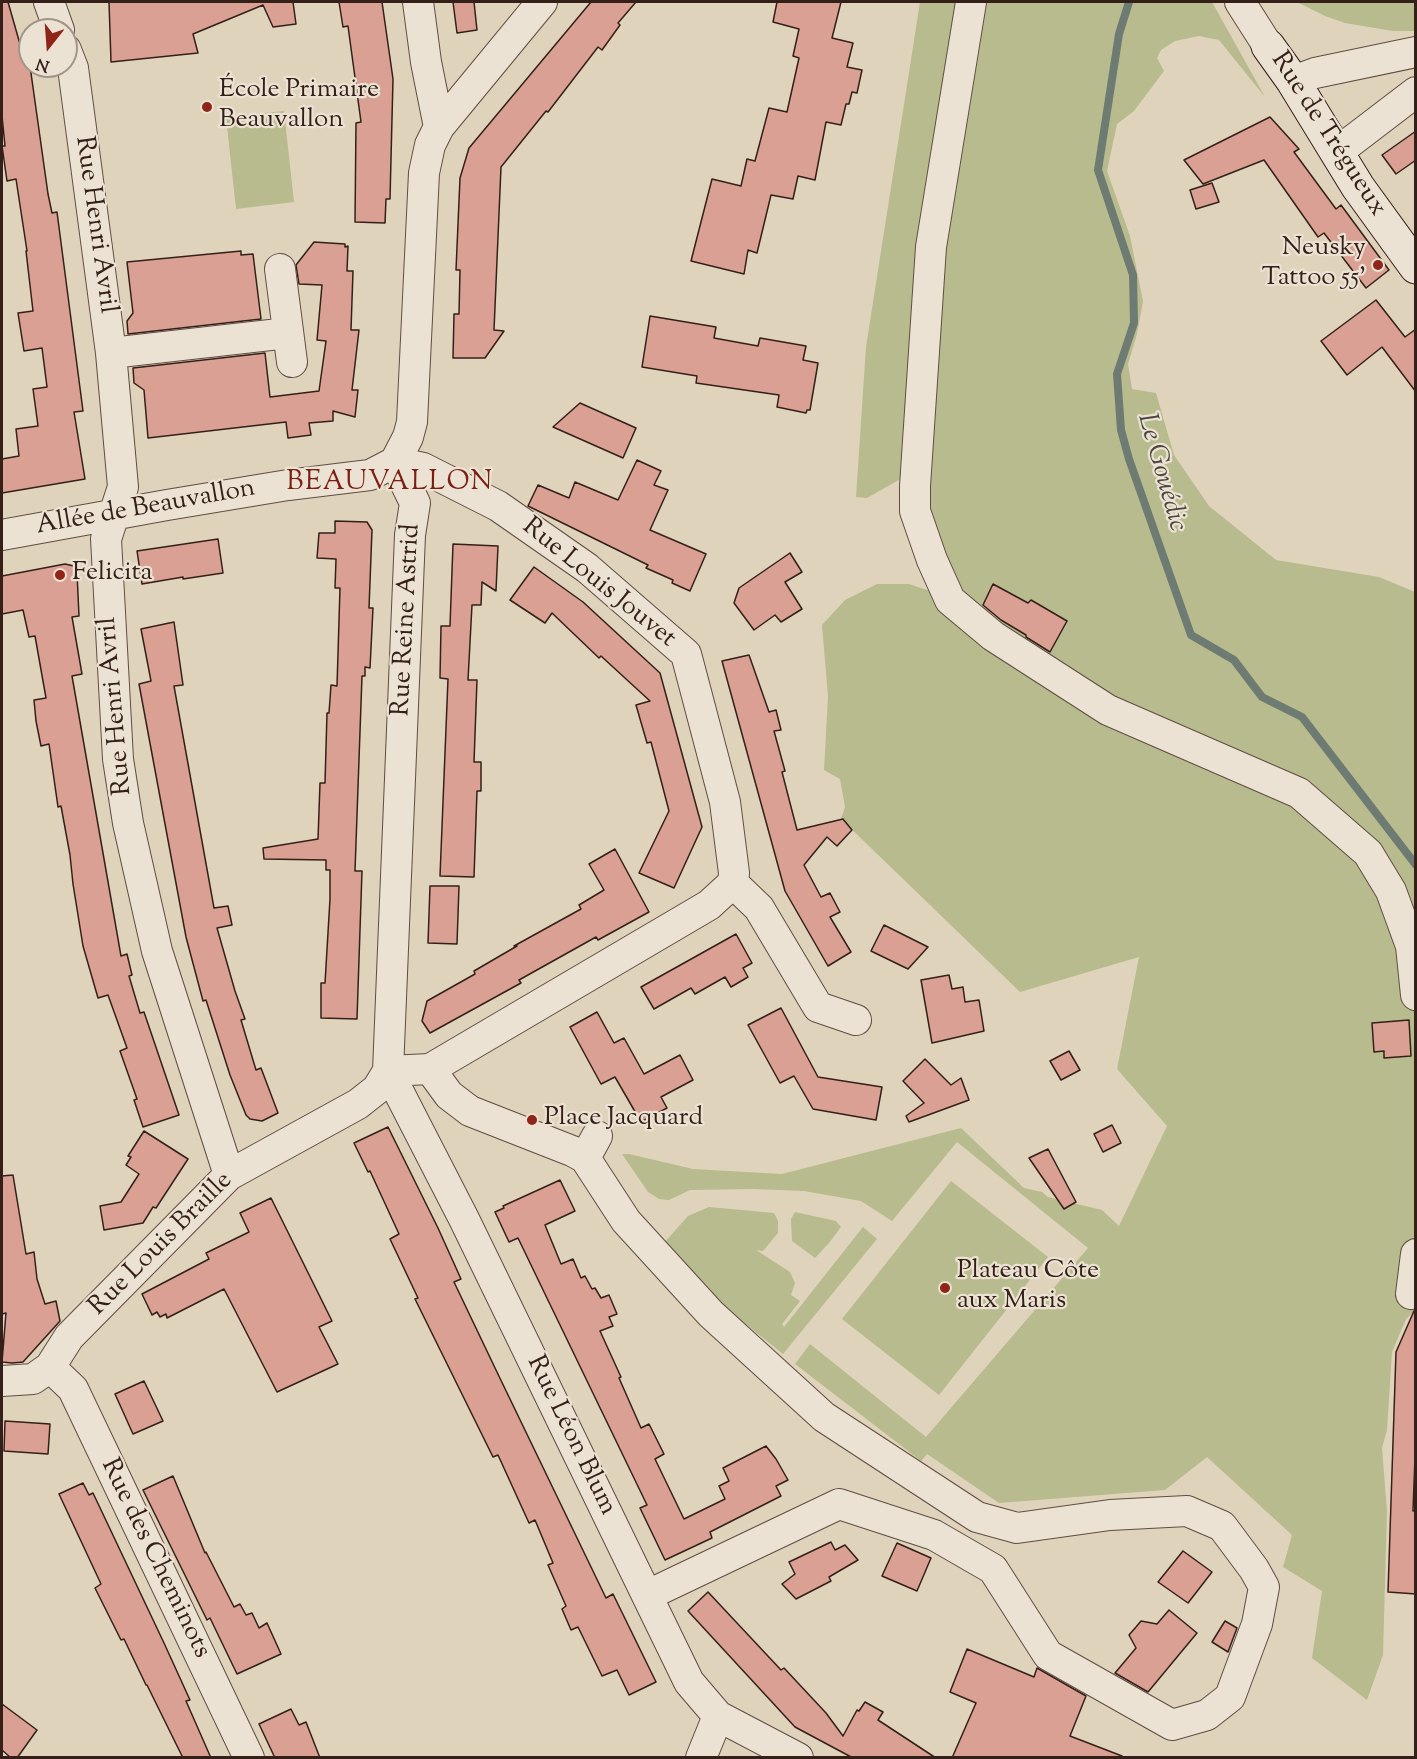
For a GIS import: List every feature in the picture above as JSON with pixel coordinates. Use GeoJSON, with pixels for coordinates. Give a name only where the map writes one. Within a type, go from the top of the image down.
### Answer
{"type":"FeatureCollection","features":[{"type":"Feature","properties":{"kind":"main road","name":"Rue de Trégueux"},"geometry":{"type":"LineString","coordinates":[[1268,46],[1293,81],[1336,153],[1416,267]]}},
{"type":"Feature","properties":{"kind":"street"},"geometry":{"type":"LineString","coordinates":[[49,2],[55,18]]}},
{"type":"Feature","properties":{"kind":"street"},"geometry":{"type":"LineString","coordinates":[[418,2],[426,62],[439,127]]}},
{"type":"Feature","properties":{"kind":"street"},"geometry":{"type":"LineString","coordinates":[[395,462],[408,437],[412,422],[424,173],[430,145],[439,127],[542,2]]}},
{"type":"Feature","properties":{"kind":"street"},"geometry":{"type":"LineString","coordinates":[[971,2],[930,259],[915,511],[932,560],[950,600],[993,636],[1108,710],[1299,793],[1368,853],[1391,891],[1411,946],[1416,995]]}},
{"type":"Feature","properties":{"kind":"street","name":"Rue de Trégueux"},"geometry":{"type":"LineString","coordinates":[[1240,2],[1268,46]]}},
{"type":"Feature","properties":{"kind":"street"},"geometry":{"type":"LineString","coordinates":[[1293,81],[1315,73],[1416,52]]}},
{"type":"Feature","properties":{"kind":"street","name":"Rue Henri Avril"},"geometry":{"type":"LineString","coordinates":[[74,78],[111,353],[123,487],[106,539],[118,759],[128,823],[158,951],[229,1175]]}},
{"type":"Feature","properties":{"kind":"street"},"geometry":{"type":"LineString","coordinates":[[1336,153],[1416,92]]}},
{"type":"Feature","properties":{"kind":"street"},"geometry":{"type":"LineString","coordinates":[[111,353],[290,348],[280,268]]}},
{"type":"Feature","properties":{"kind":"street","name":"Rue Louis Jouvet"},"geometry":{"type":"LineString","coordinates":[[395,462],[423,468],[498,506],[587,568],[687,654],[725,802],[735,873],[733,883]]}},
{"type":"Feature","properties":{"kind":"street","name":"Allée de Beauvallon"},"geometry":{"type":"LineString","coordinates":[[2,535],[114,513],[288,485],[370,475],[395,462]]}},
{"type":"Feature","properties":{"kind":"street","name":"Rue Reine Astrid"},"geometry":{"type":"LineString","coordinates":[[388,1071],[410,535],[415,503],[395,462]]}},
{"type":"Feature","properties":{"kind":"street"},"geometry":{"type":"LineString","coordinates":[[388,1071],[430,1069],[709,905],[733,883],[759,908],[819,1007],[856,1020]]}},
{"type":"Feature","properties":{"kind":"street"},"geometry":{"type":"LineString","coordinates":[[430,1069],[449,1095],[470,1111],[572,1151],[591,1147],[626,1221],[711,1314],[824,1417],[977,1517],[1017,1527],[1110,1515],[1187,1510],[1222,1526],[1254,1569],[1264,1587],[1257,1624],[1230,1697],[1207,1715],[1172,1725],[1048,1655],[993,1569],[934,1535],[839,1504],[648,1595]]}},
{"type":"Feature","properties":{"kind":"street","name":"Rue Léon Blum"},"geometry":{"type":"LineString","coordinates":[[388,1071],[464,1219],[689,1682],[718,1716],[798,1758]]}},
{"type":"Feature","properties":{"kind":"street","name":"Rue Louis Braille"},"geometry":{"type":"LineString","coordinates":[[2,1381],[33,1379],[50,1366],[69,1337],[229,1175],[358,1104],[377,1089],[388,1071]]}},
{"type":"Feature","properties":{"kind":"street"},"geometry":{"type":"LineString","coordinates":[[411,1113],[449,1095]]}},
{"type":"Feature","properties":{"kind":"street"},"geometry":{"type":"LineString","coordinates":[[1413,1293],[1416,1254]]}},
{"type":"Feature","properties":{"kind":"street","name":"Rue des Cheminots"},"geometry":{"type":"LineString","coordinates":[[50,1366],[73,1389],[249,1758]]}},
{"type":"Feature","properties":{"kind":"street"},"geometry":{"type":"LineString","coordinates":[[701,1758],[718,1716]]}},
{"type":"Feature","properties":{"kind":"green space"},"geometry":{"type":"Polygon","coordinates":[[[920,2],[1212,2],[1265,97],[1219,40],[1199,36],[1175,41],[1161,50],[1157,58],[1164,71],[1134,111],[1117,124],[1107,171],[1130,236],[1143,301],[1137,334],[1128,364],[1132,389],[1156,393],[1174,455],[1209,506],[1276,560],[1379,577],[1415,592],[1416,1310],[1406,1319],[1392,1352],[1387,1430],[1382,1448],[1387,1511],[1383,1655],[1367,1700],[1312,1658],[1322,1591],[1283,1567],[1292,1535],[1207,1457],[1165,1490],[999,1503],[927,1454],[921,1461],[795,1364],[810,1344],[926,1437],[1088,1248],[957,1142],[892,1221],[861,1201],[804,1191],[690,1190],[669,1200],[659,1199],[648,1192],[622,1154],[693,1169],[782,1174],[961,1128],[1024,1188],[1042,1192],[1048,1197],[1102,1210],[1119,1226],[1167,1126],[1117,1069],[1139,957],[1020,992],[841,819],[845,807],[840,779],[824,770],[828,696],[822,625],[845,600],[877,584],[909,584],[936,593],[904,477],[867,498],[856,497],[866,347],[920,2]]]}},
{"type":"Feature","properties":{"kind":"green space"},"geometry":{"type":"Polygon","coordinates":[[[1297,2],[1415,2],[1415,31],[1393,31],[1345,23],[1297,2]]]}},
{"type":"Feature","properties":{"kind":"green space"},"geometry":{"type":"Polygon","coordinates":[[[284,111],[294,202],[236,209],[226,117],[284,111]]]}},
{"type":"Feature","properties":{"kind":"green space","name":"Plateau Côte aux Maris"},"geometry":{"type":"Polygon","coordinates":[[[951,1181],[1048,1257],[939,1395],[842,1319],[951,1181]]]}},
{"type":"Feature","properties":{"kind":"green space"},"geometry":{"type":"Polygon","coordinates":[[[709,1207],[774,1213],[778,1221],[778,1233],[763,1251],[756,1250],[790,1272],[795,1283],[791,1295],[800,1301],[782,1324],[784,1327],[863,1227],[877,1239],[783,1354],[721,1304],[664,1243],[688,1216],[709,1207]]]}},
{"type":"Feature","properties":{"kind":"green space"},"geometry":{"type":"Polygon","coordinates":[[[795,1212],[836,1221],[841,1227],[815,1258],[792,1241],[791,1219],[795,1212]]]}},
{"type":"Feature","properties":{"kind":"building"},"geometry":{"type":"Polygon","coordinates":[[[2,2],[8,2],[18,37],[18,78],[32,78],[48,194],[52,213],[57,212],[83,411],[74,412],[85,479],[2,493],[2,459],[19,456],[16,429],[38,426],[33,389],[47,387],[42,348],[24,351],[18,313],[33,311],[16,179],[7,181],[2,146],[5,146],[2,116],[2,2]]]}},
{"type":"Feature","properties":{"kind":"building"},"geometry":{"type":"Polygon","coordinates":[[[109,2],[293,2],[296,24],[273,27],[263,5],[193,34],[198,53],[111,62],[109,2]]]}},
{"type":"Feature","properties":{"kind":"building"},"geometry":{"type":"Polygon","coordinates":[[[339,2],[382,2],[393,79],[390,199],[386,199],[385,223],[355,222],[356,123],[361,122],[348,26],[343,27],[339,2]]]}},
{"type":"Feature","properties":{"kind":"building"},"geometry":{"type":"Polygon","coordinates":[[[453,2],[474,2],[477,30],[457,33],[453,2]]]}},
{"type":"Feature","properties":{"kind":"building"},"geometry":{"type":"Polygon","coordinates":[[[591,2],[636,2],[618,23],[620,25],[602,50],[598,47],[548,112],[546,111],[501,167],[494,330],[504,331],[485,358],[453,358],[454,314],[459,314],[460,270],[456,270],[460,178],[469,148],[591,2]]]}},
{"type":"Feature","properties":{"kind":"building"},"geometry":{"type":"Polygon","coordinates":[[[777,2],[841,2],[832,38],[853,43],[847,67],[862,70],[857,93],[852,92],[849,104],[846,104],[841,125],[826,122],[815,180],[798,176],[793,199],[771,195],[757,253],[748,250],[744,274],[691,261],[712,179],[741,186],[747,159],[755,161],[769,108],[787,112],[799,58],[793,56],[799,29],[773,22],[777,2]]]}},
{"type":"Feature","properties":{"kind":"building"},"geometry":{"type":"Polygon","coordinates":[[[1270,117],[1299,149],[1294,152],[1336,209],[1341,205],[1389,270],[1366,288],[1324,233],[1318,237],[1264,160],[1203,184],[1184,160],[1270,117]]]}},
{"type":"Feature","properties":{"kind":"building"},"geometry":{"type":"Polygon","coordinates":[[[1416,131],[1416,160],[1396,174],[1382,155],[1416,131]]]}},
{"type":"Feature","properties":{"kind":"building"},"geometry":{"type":"Polygon","coordinates":[[[1212,183],[1219,202],[1196,209],[1190,190],[1212,183]]]}},
{"type":"Feature","properties":{"kind":"building"},"geometry":{"type":"Polygon","coordinates":[[[314,242],[348,246],[347,271],[353,271],[351,330],[359,330],[352,390],[358,390],[355,417],[333,411],[333,421],[309,423],[311,435],[288,438],[286,422],[148,438],[144,390],[134,383],[133,368],[265,353],[270,397],[319,391],[326,341],[317,340],[322,285],[299,284],[296,265],[314,242]]]}},
{"type":"Feature","properties":{"kind":"building"},"geometry":{"type":"Polygon","coordinates":[[[241,251],[241,255],[253,254],[261,319],[128,334],[127,321],[133,313],[127,262],[241,251]]]}},
{"type":"Feature","properties":{"kind":"building"},"geometry":{"type":"Polygon","coordinates":[[[1376,300],[1405,337],[1416,329],[1416,392],[1382,347],[1347,375],[1321,341],[1376,300]]]}},
{"type":"Feature","properties":{"kind":"building"},"geometry":{"type":"Polygon","coordinates":[[[650,316],[716,327],[714,338],[758,346],[760,338],[806,346],[803,360],[818,363],[810,410],[806,413],[777,407],[779,395],[696,383],[697,376],[642,367],[650,316]]]}},
{"type":"Feature","properties":{"kind":"building"},"geometry":{"type":"Polygon","coordinates":[[[580,403],[636,428],[623,458],[553,427],[580,403]]]}},
{"type":"Feature","properties":{"kind":"building"},"geometry":{"type":"Polygon","coordinates":[[[637,460],[661,471],[654,485],[668,490],[650,530],[706,554],[690,591],[672,583],[673,580],[646,568],[648,565],[528,506],[538,485],[569,498],[575,482],[618,500],[637,460]]]}},
{"type":"Feature","properties":{"kind":"building"},"geometry":{"type":"Polygon","coordinates":[[[335,521],[367,522],[372,530],[369,608],[373,608],[370,668],[365,667],[365,676],[362,676],[355,871],[362,871],[357,1019],[321,1018],[321,983],[325,983],[330,899],[330,870],[326,870],[326,860],[264,859],[263,848],[318,839],[320,783],[325,783],[327,713],[329,713],[331,685],[337,686],[340,588],[335,588],[336,559],[317,558],[319,533],[335,533],[335,521]]]}},
{"type":"Feature","properties":{"kind":"building"},"geometry":{"type":"Polygon","coordinates":[[[218,539],[223,573],[142,584],[137,551],[218,539]]]}},
{"type":"Feature","properties":{"kind":"building"},"geometry":{"type":"Polygon","coordinates":[[[453,544],[498,546],[496,591],[482,582],[481,605],[472,605],[468,680],[477,680],[474,762],[481,762],[481,791],[477,791],[474,877],[440,876],[448,679],[440,678],[441,626],[450,626],[453,544]]]}},
{"type":"Feature","properties":{"kind":"building"},"geometry":{"type":"Polygon","coordinates":[[[790,553],[802,572],[785,582],[802,609],[781,622],[775,615],[754,630],[734,603],[739,588],[790,553]]]}},
{"type":"Feature","properties":{"kind":"building"},"geometry":{"type":"Polygon","coordinates":[[[65,564],[74,566],[77,573],[79,616],[72,617],[82,674],[72,676],[121,956],[127,954],[132,975],[129,976],[140,1013],[144,1012],[179,1115],[143,1127],[134,1100],[137,1099],[120,1051],[127,1048],[108,995],[98,998],[83,946],[70,855],[61,806],[58,807],[49,744],[41,746],[36,721],[34,700],[46,698],[35,636],[29,637],[23,610],[2,614],[2,576],[65,564]]]}},
{"type":"Feature","properties":{"kind":"building"},"geometry":{"type":"Polygon","coordinates":[[[534,567],[583,602],[660,673],[702,827],[674,888],[639,873],[669,811],[651,742],[647,743],[636,705],[650,701],[601,656],[599,658],[552,613],[545,623],[510,600],[534,567]]]}},
{"type":"Feature","properties":{"kind":"building"},"geometry":{"type":"Polygon","coordinates":[[[993,584],[1028,603],[1031,600],[1067,621],[1050,652],[1001,620],[983,605],[993,584]]]}},
{"type":"Feature","properties":{"kind":"building"},"geometry":{"type":"Polygon","coordinates":[[[174,622],[183,685],[174,686],[214,908],[228,906],[232,925],[217,928],[245,1019],[241,1020],[256,1070],[261,1068],[278,1113],[262,1121],[250,1119],[246,1115],[230,1075],[206,1000],[203,1001],[186,937],[139,684],[151,681],[141,629],[174,622]]]}},
{"type":"Feature","properties":{"kind":"building"},"geometry":{"type":"Polygon","coordinates":[[[749,655],[769,712],[776,710],[781,730],[774,731],[797,830],[843,819],[852,830],[837,846],[827,837],[804,865],[821,897],[830,893],[840,912],[830,917],[851,952],[828,966],[785,891],[722,661],[749,655]]]}},
{"type":"Feature","properties":{"kind":"building"},"geometry":{"type":"Polygon","coordinates":[[[615,849],[649,912],[598,940],[596,937],[519,980],[521,983],[430,1033],[422,1021],[427,1001],[475,974],[474,971],[517,946],[514,946],[581,909],[579,905],[604,890],[589,864],[615,849]]]}},
{"type":"Feature","properties":{"kind":"building"},"geometry":{"type":"Polygon","coordinates":[[[430,886],[459,886],[457,944],[428,943],[430,886]]]}},
{"type":"Feature","properties":{"kind":"building"},"geometry":{"type":"Polygon","coordinates":[[[884,925],[928,947],[908,969],[871,951],[884,925]]]}},
{"type":"Feature","properties":{"kind":"building"},"geometry":{"type":"Polygon","coordinates":[[[736,934],[752,963],[743,968],[748,977],[731,987],[725,977],[695,994],[691,988],[654,1009],[641,987],[736,934]]]}},
{"type":"Feature","properties":{"kind":"building"},"geometry":{"type":"Polygon","coordinates":[[[949,975],[952,989],[963,987],[965,1002],[979,1000],[984,1031],[932,1043],[921,980],[949,975]]]}},
{"type":"Feature","properties":{"kind":"building"},"geometry":{"type":"Polygon","coordinates":[[[781,1008],[818,1077],[882,1087],[876,1120],[813,1109],[794,1076],[780,1083],[748,1025],[781,1008]]]}},
{"type":"Feature","properties":{"kind":"building"},"geometry":{"type":"Polygon","coordinates":[[[597,1012],[614,1043],[624,1038],[644,1074],[680,1055],[693,1080],[661,1097],[667,1108],[641,1122],[615,1077],[601,1084],[570,1027],[597,1012]]]}},
{"type":"Feature","properties":{"kind":"building"},"geometry":{"type":"Polygon","coordinates":[[[1409,1020],[1411,1056],[1384,1058],[1384,1051],[1374,1052],[1372,1023],[1409,1020]]]}},
{"type":"Feature","properties":{"kind":"building"},"geometry":{"type":"Polygon","coordinates":[[[1069,1051],[1080,1070],[1061,1080],[1050,1061],[1069,1051]]]}},
{"type":"Feature","properties":{"kind":"building"},"geometry":{"type":"Polygon","coordinates":[[[925,1059],[951,1085],[961,1078],[969,1100],[909,1122],[906,1116],[924,1103],[903,1081],[925,1059]]]}},
{"type":"Feature","properties":{"kind":"building"},"geometry":{"type":"Polygon","coordinates":[[[1112,1125],[1121,1143],[1103,1152],[1094,1134],[1112,1125]]]}},
{"type":"Feature","properties":{"kind":"building"},"geometry":{"type":"Polygon","coordinates":[[[388,1127],[461,1279],[454,1282],[606,1598],[613,1594],[656,1682],[629,1695],[617,1670],[602,1676],[578,1627],[571,1630],[562,1609],[566,1606],[548,1565],[553,1563],[535,1520],[529,1523],[498,1455],[493,1457],[415,1299],[418,1298],[390,1239],[399,1234],[370,1171],[368,1172],[354,1143],[388,1127]]]}},
{"type":"Feature","properties":{"kind":"building"},"geometry":{"type":"Polygon","coordinates":[[[144,1131],[188,1159],[156,1208],[153,1207],[143,1223],[104,1230],[100,1206],[121,1202],[139,1174],[126,1165],[131,1157],[128,1156],[144,1131]]]}},
{"type":"Feature","properties":{"kind":"building"},"geometry":{"type":"Polygon","coordinates":[[[1048,1149],[1076,1202],[1064,1209],[1029,1158],[1048,1149]]]}},
{"type":"Feature","properties":{"kind":"building"},"geometry":{"type":"Polygon","coordinates":[[[13,1175],[26,1254],[34,1252],[37,1279],[45,1304],[56,1301],[60,1321],[23,1362],[12,1363],[2,1362],[6,1313],[2,1314],[2,1176],[13,1175]]]}},
{"type":"Feature","properties":{"kind":"building"},"geometry":{"type":"Polygon","coordinates":[[[560,1180],[575,1211],[545,1225],[561,1264],[573,1259],[581,1278],[585,1276],[592,1289],[595,1288],[601,1298],[609,1295],[617,1314],[609,1317],[613,1326],[600,1331],[641,1428],[649,1424],[664,1454],[655,1459],[684,1519],[725,1499],[719,1486],[729,1481],[723,1468],[766,1446],[788,1480],[776,1486],[781,1496],[710,1532],[712,1538],[665,1560],[640,1508],[647,1505],[518,1238],[509,1242],[495,1212],[504,1208],[503,1206],[560,1180]]]}},
{"type":"Feature","properties":{"kind":"building"},"geometry":{"type":"Polygon","coordinates":[[[271,1198],[332,1321],[319,1327],[338,1364],[277,1392],[224,1289],[167,1318],[166,1314],[160,1317],[157,1312],[152,1315],[142,1294],[209,1259],[206,1253],[249,1232],[240,1213],[271,1198]]]}},
{"type":"Feature","properties":{"kind":"building"},"geometry":{"type":"Polygon","coordinates":[[[1416,1311],[1416,1430],[1413,1511],[1416,1511],[1416,1594],[1388,1592],[1396,1352],[1416,1311]]]}},
{"type":"Feature","properties":{"kind":"building"},"geometry":{"type":"Polygon","coordinates":[[[144,1381],[163,1421],[133,1434],[115,1394],[144,1381]]]}},
{"type":"Feature","properties":{"kind":"building"},"geometry":{"type":"Polygon","coordinates":[[[5,1421],[50,1424],[48,1454],[4,1451],[5,1421]]]}},
{"type":"Feature","properties":{"kind":"building"},"geometry":{"type":"Polygon","coordinates":[[[173,1476],[205,1553],[234,1607],[240,1604],[246,1615],[252,1613],[259,1628],[267,1623],[281,1654],[237,1674],[210,1618],[207,1620],[143,1490],[173,1476]]]}},
{"type":"Feature","properties":{"kind":"building"},"geometry":{"type":"Polygon","coordinates":[[[83,1483],[89,1495],[93,1493],[164,1643],[190,1700],[186,1701],[211,1758],[183,1758],[124,1639],[121,1640],[95,1588],[101,1584],[59,1494],[83,1483]]]}},
{"type":"Feature","properties":{"kind":"building"},"geometry":{"type":"Polygon","coordinates":[[[831,1542],[835,1550],[845,1545],[858,1560],[829,1577],[831,1581],[796,1599],[782,1584],[795,1574],[789,1562],[831,1542]]]}},
{"type":"Feature","properties":{"kind":"building"},"geometry":{"type":"Polygon","coordinates":[[[897,1543],[931,1558],[917,1591],[882,1576],[897,1543]]]}},
{"type":"Feature","properties":{"kind":"building"},"geometry":{"type":"Polygon","coordinates":[[[1183,1551],[1212,1572],[1188,1603],[1158,1582],[1183,1551]]]}},
{"type":"Feature","properties":{"kind":"building"},"geometry":{"type":"Polygon","coordinates":[[[708,1592],[781,1670],[784,1668],[826,1713],[843,1736],[857,1710],[859,1711],[865,1702],[883,1712],[878,1720],[936,1758],[853,1758],[795,1727],[688,1611],[708,1592]]]}},
{"type":"Feature","properties":{"kind":"building"},"geometry":{"type":"Polygon","coordinates":[[[1169,1610],[1197,1633],[1148,1692],[1115,1673],[1136,1648],[1129,1635],[1141,1621],[1157,1624],[1169,1610]]]}},
{"type":"Feature","properties":{"kind":"building"},"geometry":{"type":"Polygon","coordinates":[[[1225,1621],[1237,1628],[1228,1652],[1212,1642],[1225,1621]]]}},
{"type":"Feature","properties":{"kind":"building"},"geometry":{"type":"Polygon","coordinates":[[[967,1649],[1034,1677],[1037,1668],[1086,1696],[1070,1736],[1122,1756],[1122,1758],[952,1758],[976,1703],[950,1692],[967,1649]]]}},
{"type":"Feature","properties":{"kind":"building"},"geometry":{"type":"Polygon","coordinates":[[[2,1704],[37,1730],[17,1758],[11,1758],[2,1750],[2,1704]]]}},
{"type":"Feature","properties":{"kind":"building"},"geometry":{"type":"Polygon","coordinates":[[[291,1709],[299,1725],[306,1722],[320,1758],[275,1758],[259,1724],[291,1709]]]}},
{"type":"Feature","properties":{"kind":"waterway","name":"Le Gouédic"},"geometry":{"type":"LineString","coordinates":[[1129,2],[1119,34],[1098,170],[1133,275],[1134,323],[1117,374],[1121,430],[1129,459],[1191,635],[1234,660],[1262,697],[1302,717],[1416,865]]}},
{"type":"Feature","properties":{"kind":"place","name":"École Primaire Beauvallon"},"geometry":{"type":"Point","coordinates":[207,107]}},
{"type":"Feature","properties":{"kind":"place","name":"Neusky Tattoo 55'"},"geometry":{"type":"Point","coordinates":[1378,265]}},
{"type":"Feature","properties":{"kind":"place","name":"Felicita"},"geometry":{"type":"Point","coordinates":[60,575]}},
{"type":"Feature","properties":{"kind":"place","name":"Place Jacquard"},"geometry":{"type":"Point","coordinates":[532,1120]}},
{"type":"Feature","properties":{"kind":"place","name":"Plateau Côte aux Maris"},"geometry":{"type":"Point","coordinates":[945,1288]}},
{"type":"Feature","properties":{"kind":"district","name":"BEAUVALLON"},"geometry":{"type":"Point","coordinates":[390,484]}}]}
